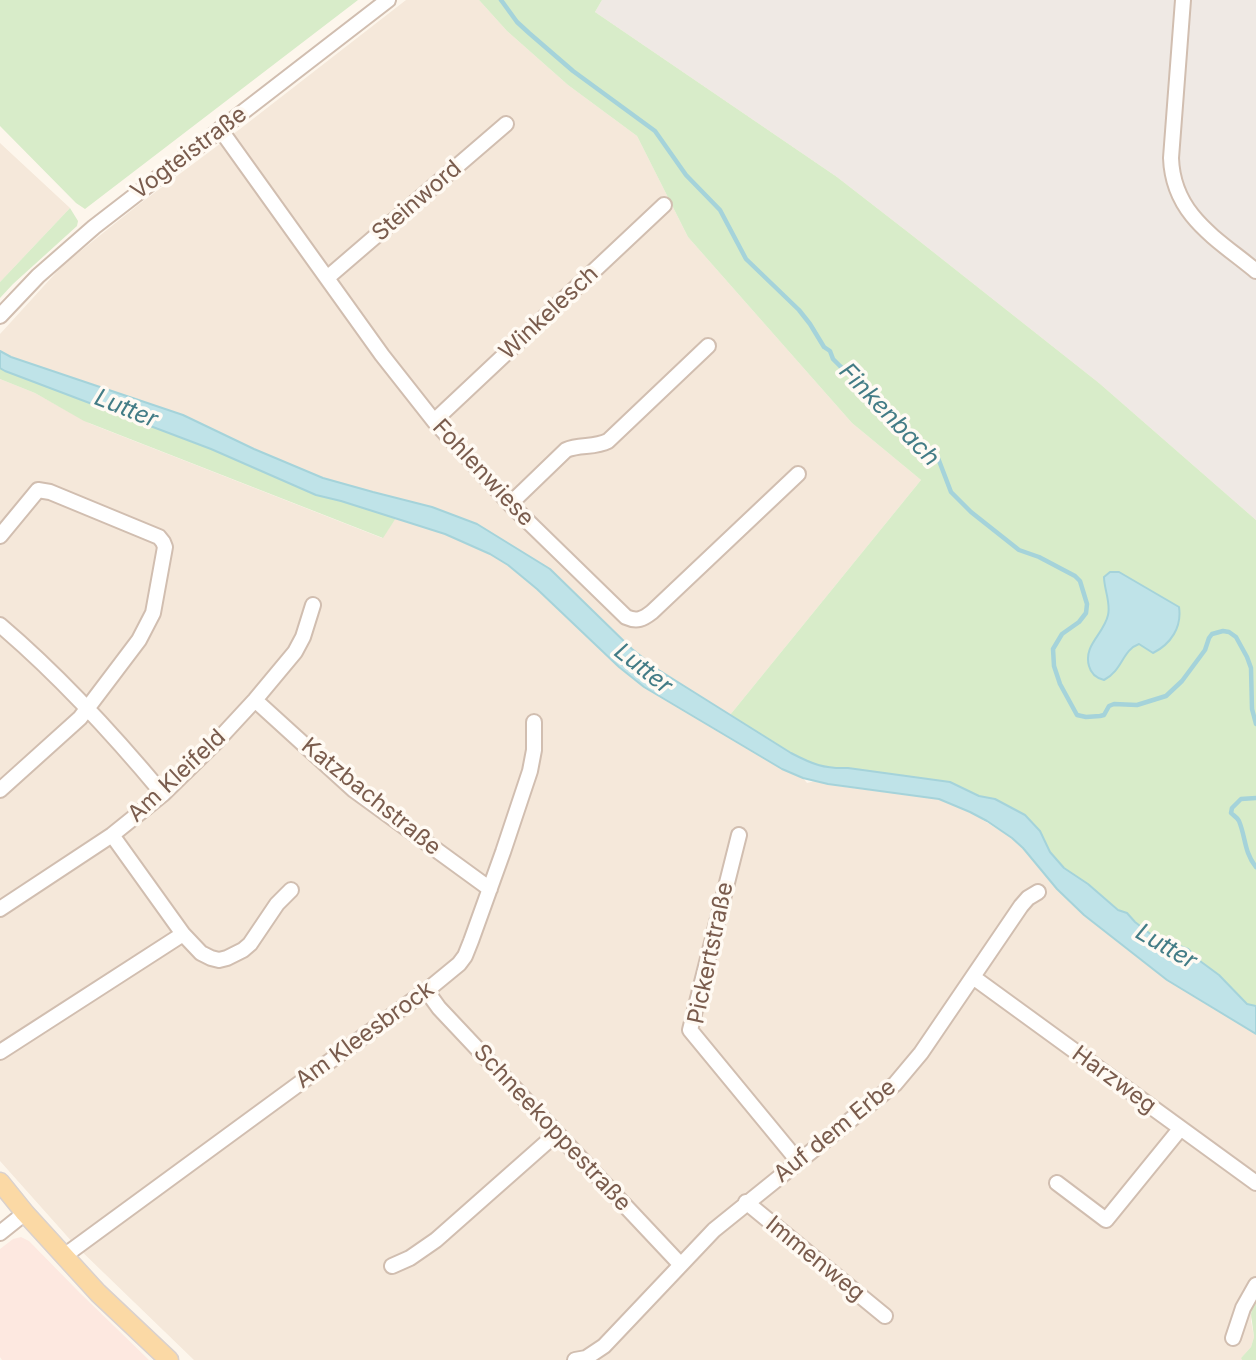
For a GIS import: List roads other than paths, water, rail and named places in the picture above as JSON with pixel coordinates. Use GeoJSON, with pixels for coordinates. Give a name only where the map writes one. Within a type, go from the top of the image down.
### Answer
{"type":"FeatureCollection","features":[{"type":"Feature","properties":{"kind":"main road"},"geometry":{"type":"LineString","coordinates":[[0,1182],[24,1213],[98,1293],[169,1360]]}},
{"type":"Feature","properties":{"kind":"street","name":"Vogteistraße"},"geometry":{"type":"LineString","coordinates":[[0,316],[29,284],[94,226],[388,0]]}},
{"type":"Feature","properties":{"kind":"street"},"geometry":{"type":"LineString","coordinates":[[1183,0],[1171,158],[1172,176],[1177,192],[1200,225],[1256,271]]}},
{"type":"Feature","properties":{"kind":"street","name":"Steinword"},"geometry":{"type":"LineString","coordinates":[[327,278],[506,124]]}},
{"type":"Feature","properties":{"kind":"street","name":"Fohlenwiese"},"geometry":{"type":"LineString","coordinates":[[220,129],[383,355],[434,421],[510,504],[626,617],[640,620],[652,612],[798,474]]}},
{"type":"Feature","properties":{"kind":"street","name":"Winkelesch"},"geometry":{"type":"LineString","coordinates":[[434,421],[664,205]]}},
{"type":"Feature","properties":{"kind":"street"},"geometry":{"type":"LineString","coordinates":[[510,504],[566,450],[608,440],[708,346]]}},
{"type":"Feature","properties":{"kind":"street"},"geometry":{"type":"LineString","coordinates":[[0,536],[38,490],[62,496],[159,537],[165,548],[153,613],[139,640],[80,718],[0,790]]}},
{"type":"Feature","properties":{"kind":"street","name":"Am Kleifeld"},"geometry":{"type":"LineString","coordinates":[[0,909],[112,835],[163,794],[218,740],[295,652],[303,638],[313,605]]}},
{"type":"Feature","properties":{"kind":"street"},"geometry":{"type":"LineString","coordinates":[[0,625],[88,709],[163,794]]}},
{"type":"Feature","properties":{"kind":"street","name":"Katzbachstraße"},"geometry":{"type":"LineString","coordinates":[[255,700],[354,790],[490,889]]}},
{"type":"Feature","properties":{"kind":"street","name":"Am Kleesbrock"},"geometry":{"type":"LineString","coordinates":[[64,1256],[426,990],[454,969],[466,956],[530,771],[534,750],[534,722]]}},
{"type":"Feature","properties":{"kind":"street"},"geometry":{"type":"LineString","coordinates":[[112,835],[183,934],[201,953],[211,958],[219,960],[236,955],[250,944],[272,910],[291,890]]}},
{"type":"Feature","properties":{"kind":"street","name":"Pickertstraße"},"geometry":{"type":"LineString","coordinates":[[739,835],[690,1030],[798,1161]]}},
{"type":"Feature","properties":{"kind":"street","name":"Auf dem Erbe"},"geometry":{"type":"LineString","coordinates":[[575,1360],[586,1358],[604,1346],[714,1230],[895,1084],[921,1053],[1021,906],[1038,892]]}},
{"type":"Feature","properties":{"kind":"street"},"geometry":{"type":"LineString","coordinates":[[0,1052],[183,934]]}},
{"type":"Feature","properties":{"kind":"street","name":"Harzweg"},"geometry":{"type":"LineString","coordinates":[[973,977],[1256,1183]]}},
{"type":"Feature","properties":{"kind":"street","name":"Schneekoppestraße"},"geometry":{"type":"LineString","coordinates":[[426,990],[439,1008],[680,1264]]}},
{"type":"Feature","properties":{"kind":"street"},"geometry":{"type":"LineString","coordinates":[[1057,1183],[1106,1220],[1180,1129]]}},
{"type":"Feature","properties":{"kind":"street"},"geometry":{"type":"LineString","coordinates":[[392,1266],[410,1258],[436,1240],[556,1134]]}},
{"type":"Feature","properties":{"kind":"street","name":"Immenweg"},"geometry":{"type":"LineString","coordinates":[[746,1202],[885,1316]]}},
{"type":"Feature","properties":{"kind":"street"},"geometry":{"type":"LineString","coordinates":[[0,1233],[24,1213]]}},
{"type":"Feature","properties":{"kind":"street"},"geometry":{"type":"LineString","coordinates":[[1233,1338],[1243,1308],[1256,1285]]}},
{"type":"Feature","properties":{"kind":"water","name":"Lutter"},"geometry":{"type":"Polygon","coordinates":[[[0,351],[183,415],[323,478],[432,507],[477,524],[550,569],[632,649],[657,669],[805,760],[825,767],[950,782],[979,796],[995,799],[1025,815],[1040,831],[1050,852],[1064,868],[1088,884],[1118,910],[1127,913],[1153,936],[1188,949],[1219,975],[1247,1004],[1256,1006],[1256,1034],[1167,980],[1084,915],[1057,889],[1023,848],[987,821],[939,799],[828,784],[782,769],[644,687],[619,667],[537,589],[490,554],[445,534],[316,495],[211,449],[5,371],[0,368],[0,351]]]}},
{"type":"Feature","properties":{"kind":"water"},"geometry":{"type":"Polygon","coordinates":[[[1110,572],[1119,572],[1179,607],[1179,621],[1174,634],[1165,645],[1153,653],[1139,644],[1133,647],[1115,671],[1104,680],[1096,677],[1088,659],[1091,646],[1108,615],[1104,577],[1110,572]]]}},
{"type":"Feature","properties":{"kind":"waterway","name":"Finkenbach"},"geometry":{"type":"LineString","coordinates":[[501,0],[517,22],[573,71],[655,131],[686,175],[720,210],[746,259],[799,310],[833,359],[903,423],[917,448],[938,458],[951,492],[971,512],[1019,550],[1039,557],[1080,581],[1087,604],[1086,613],[1079,622],[1062,634],[1053,649],[1054,666],[1060,684],[1077,715],[1100,716],[1114,704],[1137,705],[1166,696],[1182,681],[1205,650],[1212,634],[1223,631],[1236,637],[1251,668],[1252,709],[1256,724]]}},
{"type":"Feature","properties":{"kind":"waterway","name":"Finkenbach"},"geometry":{"type":"LineString","coordinates":[[1256,798],[1241,799],[1231,813],[1239,821],[1247,850],[1256,867]]}}]}
